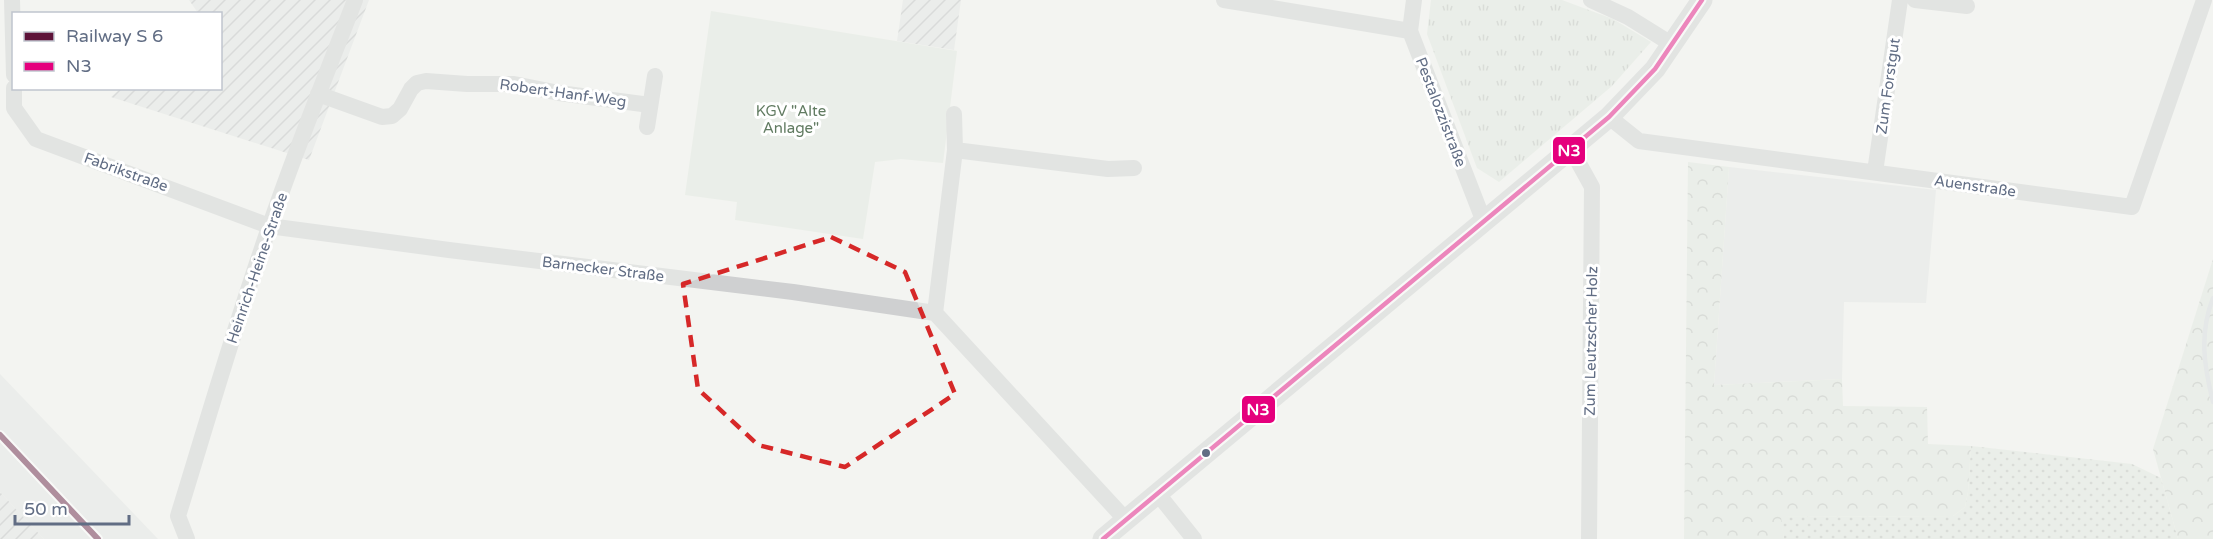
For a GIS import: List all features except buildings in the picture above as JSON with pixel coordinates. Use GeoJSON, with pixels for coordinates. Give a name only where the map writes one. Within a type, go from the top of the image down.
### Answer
{"type":"FeatureCollection","features":[{"type":"Feature","properties":{"kind":"street","name":"Heinrich-Heine-Straße"},"geometry":{"type":"LineString","coordinates":[[187,539],[178,516],[270,226],[318,94],[356,0]]}},
{"type":"Feature","properties":{"kind":"street"},"geometry":{"type":"LineString","coordinates":[[1224,0],[1410,31]]}},
{"type":"Feature","properties":{"kind":"street","name":"Pestalozzistraße"},"geometry":{"type":"LineString","coordinates":[[1414,0],[1410,31],[1484,222]]}},
{"type":"Feature","properties":{"kind":"street"},"geometry":{"type":"LineString","coordinates":[[1591,0],[1628,17],[1673,45]]}},
{"type":"Feature","properties":{"kind":"street"},"geometry":{"type":"LineString","coordinates":[[1102,539],[1609,117],[1639,88],[1673,45],[1702,0]]}},
{"type":"Feature","properties":{"kind":"street","name":"Zum Forstgut"},"geometry":{"type":"LineString","coordinates":[[1875,172],[1900,0]]}},
{"type":"Feature","properties":{"kind":"street"},"geometry":{"type":"LineString","coordinates":[[1915,0],[1966,6]]}},
{"type":"Feature","properties":{"kind":"street","name":"Auenstraße"},"geometry":{"type":"LineString","coordinates":[[1609,117],[1640,141],[2132,207],[2204,0]]}},
{"type":"Feature","properties":{"kind":"street"},"geometry":{"type":"LineString","coordinates":[[647,127],[655,75]]}},
{"type":"Feature","properties":{"kind":"street","name":"Robert-Hanf-Weg"},"geometry":{"type":"LineString","coordinates":[[318,94],[382,117],[392,116],[400,109],[411,89],[417,83],[426,81],[514,84],[559,93],[650,105]]}},
{"type":"Feature","properties":{"kind":"street","name":"Fabrikstraße"},"geometry":{"type":"LineString","coordinates":[[14,90],[14,108],[36,140],[270,226]]}},
{"type":"Feature","properties":{"kind":"street"},"geometry":{"type":"LineString","coordinates":[[954,114],[955,150],[936,313],[1126,520]]}},
{"type":"Feature","properties":{"kind":"street","name":"Zum Leutzscher Holz"},"geometry":{"type":"LineString","coordinates":[[1571,148],[1592,187],[1589,539]]}},
{"type":"Feature","properties":{"kind":"street"},"geometry":{"type":"LineString","coordinates":[[955,150],[1108,169],[1134,168]]}},
{"type":"Feature","properties":{"kind":"street","name":"Barnecker Straße"},"geometry":{"type":"LineString","coordinates":[[270,226],[793,292],[936,313]]}},
{"type":"Feature","properties":{"kind":"street"},"geometry":{"type":"LineString","coordinates":[[1158,494],[1194,539]]}},
{"type":"Feature","properties":{"kind":"highlighted area"},"geometry":{"type":"Polygon","coordinates":[[[831,237],[905,272],[955,394],[845,467],[758,445],[698,389],[683,284],[831,237]]]}},
{"type":"Feature","properties":{"kind":"shaded area"},"geometry":{"type":"Polygon","coordinates":[[[189,0],[369,0],[309,160],[111,97],[119,90],[222,90],[222,12],[197,12],[189,0]]]}},
{"type":"Feature","properties":{"kind":"shaded area"},"geometry":{"type":"Polygon","coordinates":[[[903,0],[961,0],[954,50],[897,41],[903,0]]]}},
{"type":"Feature","properties":{"kind":"shaded area"},"geometry":{"type":"Polygon","coordinates":[[[1729,167],[1936,190],[1926,303],[1844,302],[1842,379],[1714,385],[1729,167]]]}},
{"type":"Feature","properties":{"kind":"shaded area"},"geometry":{"type":"Polygon","coordinates":[[[0,374],[158,539],[44,539],[0,492],[0,374]]]}},
{"type":"Feature","properties":{"kind":"shaded area"},"geometry":{"type":"Polygon","coordinates":[[[0,492],[44,539],[0,539],[0,492]]]}},
{"type":"Feature","properties":{"kind":"green space"},"geometry":{"type":"Polygon","coordinates":[[[1431,0],[1562,0],[1613,19],[1651,42],[1612,86],[1499,182],[1477,168],[1427,34],[1431,0]]]}},
{"type":"Feature","properties":{"kind":"green space","name":"KGV \"Alte Anlage\""},"geometry":{"type":"Polygon","coordinates":[[[711,11],[957,51],[943,163],[901,159],[875,162],[863,239],[735,220],[737,202],[685,195],[711,11]]]}},
{"type":"Feature","properties":{"kind":"green space"},"geometry":{"type":"Polygon","coordinates":[[[1688,162],[1729,167],[1714,385],[1842,379],[1843,406],[1927,407],[1928,444],[1971,446],[1965,507],[1953,516],[1781,517],[1784,539],[1684,539],[1688,162]]]}},
{"type":"Feature","properties":{"kind":"green space"},"geometry":{"type":"Polygon","coordinates":[[[2213,259],[2213,539],[2178,539],[2153,449],[2213,259]]]}},
{"type":"Feature","properties":{"kind":"green space"},"geometry":{"type":"Polygon","coordinates":[[[1971,446],[2132,464],[2161,478],[2178,539],[1784,539],[1780,517],[1953,516],[1965,507],[1971,446]]]}},
{"type":"Feature","properties":{"kind":"waterway"},"geometry":{"type":"LineString","coordinates":[[2213,298],[2204,337],[2207,376],[2213,402]]}},
{"type":"Feature","properties":{"kind":"tram line"},"geometry":{"type":"LineString","coordinates":[[1098,539],[1607,115],[1656,60],[1698,0]]}},
{"type":"Feature","properties":{"kind":"transit line","name":"N3"},"geometry":{"type":"LineString","coordinates":[[1103,539],[1609,117],[1655,69],[1702,0]]}},
{"type":"Feature","properties":{"kind":"transit line"},"geometry":{"type":"LineString","coordinates":[[0,435],[98,539]]}}]}
